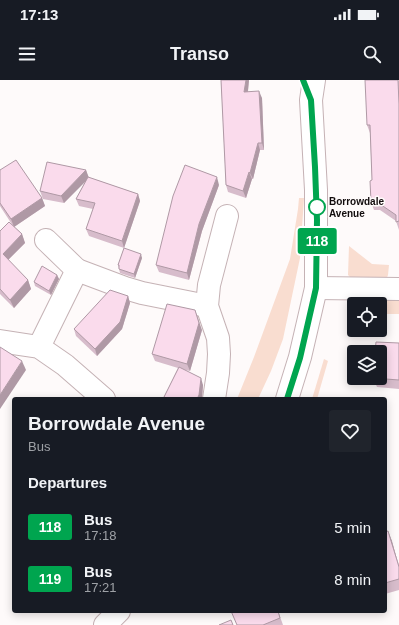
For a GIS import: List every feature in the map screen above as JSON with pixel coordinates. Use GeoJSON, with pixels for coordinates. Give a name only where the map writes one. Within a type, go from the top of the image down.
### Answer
{"type":"FeatureCollection","features":[{"type":"Feature","properties":{"kind":"street"},"geometry":{"type":"LineString","coordinates":[[288,397],[300,358],[316,288],[316,190],[313,90],[303,80]]}},
{"type":"Feature","properties":{"kind":"street"},"geometry":{"type":"LineString","coordinates":[[214,397],[220,354],[218,338],[208,306],[209,285],[227,216]]}},
{"type":"Feature","properties":{"kind":"street"},"geometry":{"type":"LineString","coordinates":[[46,240],[77,270],[142,293],[208,306]]}},
{"type":"Feature","properties":{"kind":"street"},"geometry":{"type":"LineString","coordinates":[[39,347],[77,270]]}},
{"type":"Feature","properties":{"kind":"street"},"geometry":{"type":"LineString","coordinates":[[316,288],[399,289]]}},
{"type":"Feature","properties":{"kind":"street"},"geometry":{"type":"LineString","coordinates":[[0,341],[39,347],[65,365],[102,397]]}},
{"type":"Feature","properties":{"kind":"street"},"geometry":{"type":"LineString","coordinates":[[105,625],[117,613]]}},
{"type":"Feature","properties":{"kind":"shaded area"},"geometry":{"type":"Polygon","coordinates":[[[299,198],[304,198],[300,258],[283,339],[259,397],[238,397],[290,259],[299,198]]]}},
{"type":"Feature","properties":{"kind":"shaded area"},"geometry":{"type":"Polygon","coordinates":[[[349,246],[372,264],[389,265],[386,280],[351,278],[348,275],[349,246]]]}},
{"type":"Feature","properties":{"kind":"shaded area"},"geometry":{"type":"Polygon","coordinates":[[[387,298],[399,298],[399,314],[387,314],[387,298]]]}},
{"type":"Feature","properties":{"kind":"shaded area"},"geometry":{"type":"Polygon","coordinates":[[[324,359],[328,361],[318,397],[313,397],[324,359]]]}},
{"type":"Feature","properties":{"kind":"building"},"geometry":{"type":"Polygon","coordinates":[[[221,80],[246,80],[244,92],[259,91],[262,143],[258,143],[250,173],[249,172],[243,191],[226,185],[221,80]]]}},
{"type":"Feature","properties":{"kind":"building"},"geometry":{"type":"Polygon","coordinates":[[[365,80],[398,80],[399,221],[396,222],[396,215],[377,202],[371,202],[370,181],[372,180],[370,125],[367,125],[365,80]]]}},
{"type":"Feature","properties":{"kind":"building"},"geometry":{"type":"Polygon","coordinates":[[[16,160],[42,198],[11,219],[0,203],[0,170],[16,160]]]}},
{"type":"Feature","properties":{"kind":"building"},"geometry":{"type":"Polygon","coordinates":[[[47,162],[86,170],[61,196],[40,191],[47,162]]]}},
{"type":"Feature","properties":{"kind":"building"},"geometry":{"type":"Polygon","coordinates":[[[185,165],[217,177],[199,224],[187,273],[156,265],[173,196],[185,165]]]}},
{"type":"Feature","properties":{"kind":"building"},"geometry":{"type":"Polygon","coordinates":[[[88,177],[138,194],[122,241],[86,229],[95,203],[76,199],[88,177]]]}},
{"type":"Feature","properties":{"kind":"building"},"geometry":{"type":"Polygon","coordinates":[[[9,222],[22,234],[3,254],[28,280],[10,300],[0,289],[0,231],[9,222]]]}},
{"type":"Feature","properties":{"kind":"building"},"geometry":{"type":"Polygon","coordinates":[[[124,248],[141,254],[134,274],[119,269],[118,265],[124,248]]]}},
{"type":"Feature","properties":{"kind":"building"},"geometry":{"type":"Polygon","coordinates":[[[42,266],[57,275],[49,291],[34,282],[42,266]]]}},
{"type":"Feature","properties":{"kind":"building"},"geometry":{"type":"Polygon","coordinates":[[[110,290],[128,296],[120,322],[95,349],[74,329],[110,290]]]}},
{"type":"Feature","properties":{"kind":"building"},"geometry":{"type":"Polygon","coordinates":[[[167,304],[195,310],[199,323],[187,364],[152,354],[167,304]]]}},
{"type":"Feature","properties":{"kind":"building"},"geometry":{"type":"Polygon","coordinates":[[[376,342],[399,343],[399,380],[387,379],[387,345],[376,345],[376,342]]]}},
{"type":"Feature","properties":{"kind":"building"},"geometry":{"type":"Polygon","coordinates":[[[0,347],[22,361],[0,395],[0,347]]]}},
{"type":"Feature","properties":{"kind":"building"},"geometry":{"type":"Polygon","coordinates":[[[179,367],[201,378],[198,397],[164,397],[179,367]]]}},
{"type":"Feature","properties":{"kind":"building"},"geometry":{"type":"Polygon","coordinates":[[[387,531],[399,567],[399,579],[387,582],[387,531]]]}},
{"type":"Feature","properties":{"kind":"building"},"geometry":{"type":"Polygon","coordinates":[[[232,613],[279,613],[280,618],[263,625],[237,625],[232,613]]]}},
{"type":"Feature","properties":{"kind":"building"},"geometry":{"type":"Polygon","coordinates":[[[231,620],[233,625],[219,625],[231,620]]]}},
{"type":"Feature","properties":{"kind":"bus line","name":"118"},"geometry":{"type":"LineString","coordinates":[[288,397],[300,358],[316,288],[317,220],[311,100],[303,80]]}},
{"type":"Feature","properties":{"kind":"place","name":"Borrowdale Avenue"},"geometry":{"type":"Point","coordinates":[317,207]}}]}
